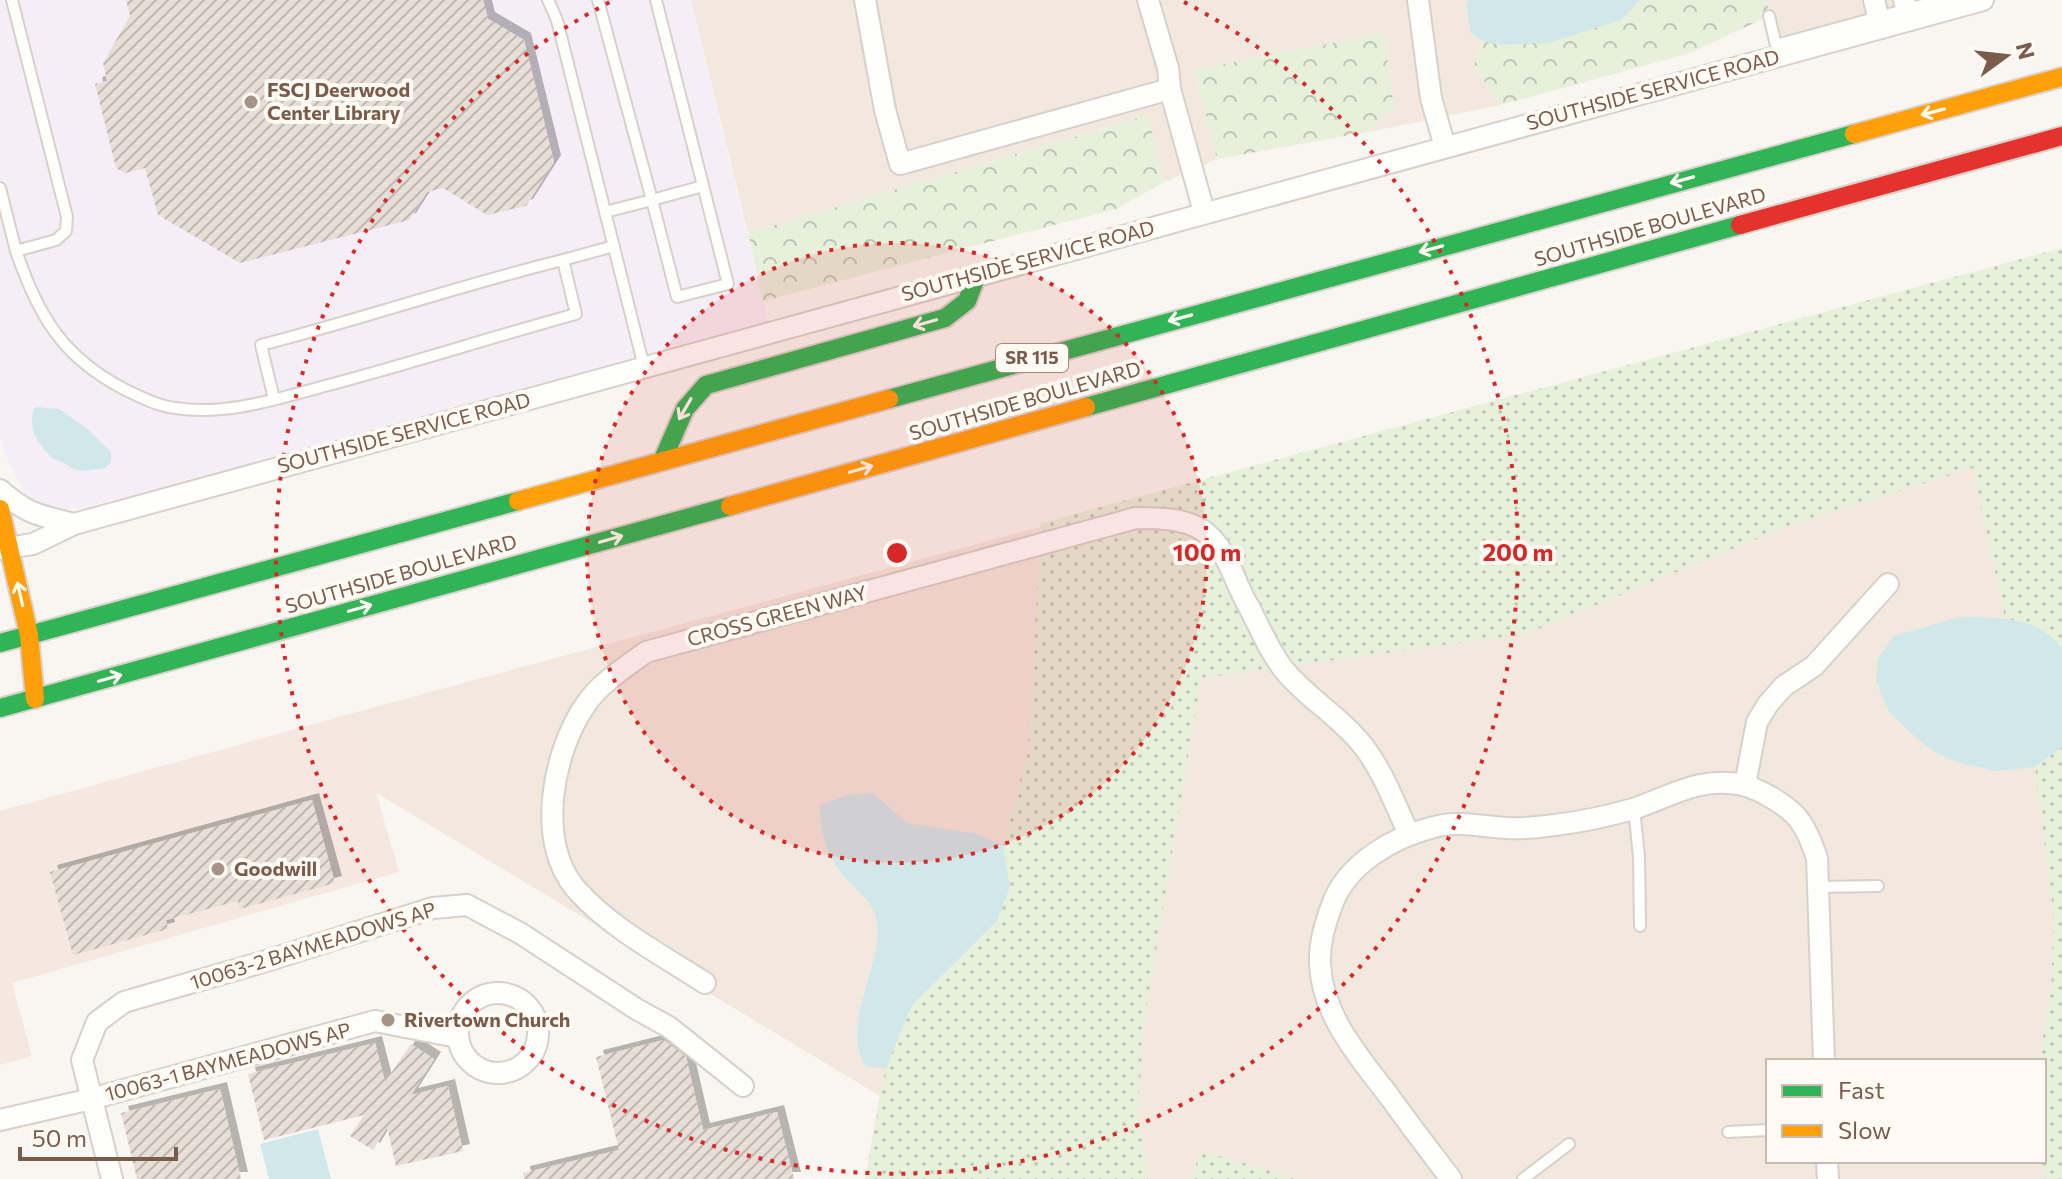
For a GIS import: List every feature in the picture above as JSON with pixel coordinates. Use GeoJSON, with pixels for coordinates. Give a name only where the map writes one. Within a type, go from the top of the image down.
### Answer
{"type":"FeatureCollection","features":[{"type":"Feature","properties":{"kind":"main road","name":"SOUTHSIDE BOULEVARD"},"geometry":{"type":"LineString","coordinates":[[5,648],[29,635],[663,459],[2062,77]]}},
{"type":"Feature","properties":{"kind":"main road","name":"SOUTHSIDE BOULEVARD"},"geometry":{"type":"LineString","coordinates":[[0,708],[2062,136]]}},
{"type":"Feature","properties":{"kind":"main road"},"geometry":{"type":"LineString","coordinates":[[663,459],[682,411],[706,385],[945,318],[966,304],[974,293],[977,275]]}},
{"type":"Feature","properties":{"kind":"main road"},"geometry":{"type":"LineString","coordinates":[[0,509],[4,548],[29,635],[35,699]]}},
{"type":"Feature","properties":{"kind":"main road"},"geometry":{"type":"LineString","coordinates":[[5,648],[35,699]]}},
{"type":"Feature","properties":{"kind":"street"},"geometry":{"type":"LineString","coordinates":[[865,0],[885,110],[900,164],[1170,89]]}},
{"type":"Feature","properties":{"kind":"street"},"geometry":{"type":"LineString","coordinates":[[1148,0],[1204,212]]}},
{"type":"Feature","properties":{"kind":"street"},"geometry":{"type":"LineString","coordinates":[[1418,0],[1431,98],[1445,147]]}},
{"type":"Feature","properties":{"kind":"street"},"geometry":{"type":"LineString","coordinates":[[1874,0],[1881,28]]}},
{"type":"Feature","properties":{"kind":"street"},"geometry":{"type":"LineString","coordinates":[[1904,0],[1910,20]]}},
{"type":"Feature","properties":{"kind":"street","name":"SOUTHSIDE SERVICE ROAD"},"geometry":{"type":"LineString","coordinates":[[4,548],[33,544],[74,524],[1983,0]]}},
{"type":"Feature","properties":{"kind":"street","name":"SOUTHSIDE SERVICE ROAD"},"geometry":{"type":"LineString","coordinates":[[0,490],[21,508],[74,524]]}},
{"type":"Feature","properties":{"kind":"street","name":"CROSS GREEN WAY"},"geometry":{"type":"LineString","coordinates":[[705,983],[613,921],[575,888],[560,857],[553,824],[553,783],[564,745],[587,702],[646,652],[1136,518],[1165,518],[1200,529],[1220,549],[1231,566],[1242,597],[1285,671],[1364,747],[1378,768],[1409,834]]}},
{"type":"Feature","properties":{"kind":"street"},"geometry":{"type":"LineString","coordinates":[[1745,785],[1757,722],[1768,704],[1784,686],[1814,666],[1888,584]]}},
{"type":"Feature","properties":{"kind":"street"},"geometry":{"type":"LineString","coordinates":[[1451,1179],[1353,1049],[1337,1023],[1324,992],[1319,962],[1325,924],[1335,895],[1352,873],[1376,852],[1409,834],[1439,825],[1509,828],[1557,825],[1634,808],[1710,781],[1745,785],[1768,796],[1796,816],[1817,858],[1824,1059]]}},
{"type":"Feature","properties":{"kind":"street","name":"10063-2 BAYMEADOWS AP"},"geometry":{"type":"LineString","coordinates":[[112,1179],[82,1060],[97,1022],[124,1002],[433,908],[467,905],[520,933],[669,1027],[743,1086]]}},
{"type":"Feature","properties":{"kind":"street"},"geometry":{"type":"LineString","coordinates":[[494,992],[510,994],[524,1002],[534,1014],[538,1029],[537,1045],[529,1059],[517,1070],[501,1074],[486,1072],[472,1065],[462,1052],[457,1037],[459,1021],[466,1007],[479,997],[494,992]]}},
{"type":"Feature","properties":{"kind":"street","name":"10063-1 BAYMEADOWS AP"},"geometry":{"type":"LineString","coordinates":[[0,1120],[91,1099],[375,1021],[457,1037]]}},
{"type":"Feature","properties":{"kind":"lane"},"geometry":{"type":"LineString","coordinates":[[12,0],[68,225],[56,240],[16,251]]}},
{"type":"Feature","properties":{"kind":"lane"},"geometry":{"type":"LineString","coordinates":[[548,0],[557,20],[644,367]]}},
{"type":"Feature","properties":{"kind":"lane"},"geometry":{"type":"LineString","coordinates":[[598,0],[677,297],[728,284],[656,0]]}},
{"type":"Feature","properties":{"kind":"lane"},"geometry":{"type":"LineString","coordinates":[[1769,16],[1776,45],[1941,0]]}},
{"type":"Feature","properties":{"kind":"lane"},"geometry":{"type":"LineString","coordinates":[[605,212],[703,186]]}},
{"type":"Feature","properties":{"kind":"lane"},"geometry":{"type":"LineString","coordinates":[[0,188],[30,294],[77,360],[139,397],[175,408],[226,409],[274,399],[576,314],[563,260]]}},
{"type":"Feature","properties":{"kind":"lane"},"geometry":{"type":"LineString","coordinates":[[274,399],[261,345],[473,282],[614,246]]}},
{"type":"Feature","properties":{"kind":"lane"},"geometry":{"type":"LineString","coordinates":[[1634,808],[1639,857],[1640,926]]}},
{"type":"Feature","properties":{"kind":"lane"},"geometry":{"type":"LineString","coordinates":[[1818,887],[1878,886]]}},
{"type":"Feature","properties":{"kind":"lane"},"geometry":{"type":"LineString","coordinates":[[1728,1132],[1766,1130]]}},
{"type":"Feature","properties":{"kind":"lane"},"geometry":{"type":"LineString","coordinates":[[1523,1179],[1569,1144]]}},
{"type":"Feature","properties":{"kind":"shaded area"},"geometry":{"type":"Polygon","coordinates":[[[0,0],[691,0],[768,321],[90,506],[63,510],[43,508],[24,494],[0,435],[0,0]]]}},
{"type":"Feature","properties":{"kind":"shaded area"},"geometry":{"type":"Polygon","coordinates":[[[691,0],[1468,0],[1466,6],[1471,32],[1482,41],[1474,66],[1501,105],[1368,132],[1394,108],[1384,33],[1194,70],[1217,159],[1164,182],[1147,115],[748,233],[691,0]]]}},
{"type":"Feature","properties":{"kind":"shaded area"},"geometry":{"type":"Polygon","coordinates":[[[1767,0],[1941,0],[1776,45],[1767,0]]]}},
{"type":"Feature","properties":{"kind":"shaded area"},"geometry":{"type":"Polygon","coordinates":[[[2062,250],[2062,1179],[865,1179],[880,1096],[375,792],[353,713],[2062,250]]]}},
{"type":"Feature","properties":{"kind":"shaded area"},"geometry":{"type":"Polygon","coordinates":[[[353,713],[399,872],[12,983],[32,1056],[0,1065],[0,811],[353,713]]]}},
{"type":"Feature","properties":{"kind":"green space"},"geometry":{"type":"Polygon","coordinates":[[[1640,0],[1767,0],[1769,16],[1690,53],[1501,105],[1474,66],[1482,41],[1500,45],[1637,5],[1640,0]]]}},
{"type":"Feature","properties":{"kind":"green space"},"geometry":{"type":"Polygon","coordinates":[[[1384,33],[1394,108],[1368,132],[1217,159],[1194,70],[1384,33]]]}},
{"type":"Feature","properties":{"kind":"green space"},"geometry":{"type":"Polygon","coordinates":[[[1148,115],[1164,182],[1116,209],[763,301],[748,233],[1148,115]]]}},
{"type":"Feature","properties":{"kind":"green space"},"geometry":{"type":"Polygon","coordinates":[[[2062,248],[2062,649],[2037,626],[2005,618],[1973,468],[1791,525],[1526,634],[1201,678],[1144,1023],[1138,1110],[1148,1179],[865,1179],[886,1068],[912,1005],[961,959],[1010,887],[1003,845],[1028,751],[1041,523],[2062,248]]]}},
{"type":"Feature","properties":{"kind":"green space"},"geometry":{"type":"Polygon","coordinates":[[[2062,747],[2062,1179],[2045,1179],[2041,1163],[2046,1163],[2046,1059],[2039,1059],[2051,990],[2054,919],[2035,767],[2062,747]]]}},
{"type":"Feature","properties":{"kind":"green space"},"geometry":{"type":"Polygon","coordinates":[[[1200,1151],[1301,1179],[1192,1179],[1200,1151]]]}},
{"type":"Feature","properties":{"kind":"water"},"geometry":{"type":"Polygon","coordinates":[[[1468,0],[1640,0],[1621,20],[1548,43],[1500,45],[1482,41],[1471,33],[1466,6],[1468,0]]]}},
{"type":"Feature","properties":{"kind":"water"},"geometry":{"type":"Polygon","coordinates":[[[35,407],[59,409],[89,430],[111,452],[111,462],[105,468],[85,471],[54,460],[39,443],[33,429],[35,407]]]}},
{"type":"Feature","properties":{"kind":"water"},"geometry":{"type":"Polygon","coordinates":[[[1960,617],[2029,624],[2052,638],[2062,649],[2062,747],[2035,767],[1995,771],[1957,762],[1934,752],[1888,710],[1876,681],[1878,659],[1894,636],[1960,617]]]}},
{"type":"Feature","properties":{"kind":"water"},"geometry":{"type":"Polygon","coordinates":[[[873,793],[907,823],[977,834],[1003,845],[1010,887],[997,921],[912,1005],[886,1068],[866,1067],[859,1049],[857,1031],[859,1012],[875,955],[876,917],[868,901],[834,862],[823,835],[820,815],[820,805],[849,795],[873,793]]]}},
{"type":"Feature","properties":{"kind":"water"},"geometry":{"type":"Polygon","coordinates":[[[318,1129],[331,1179],[269,1179],[260,1144],[318,1129]]]}},
{"type":"Feature","properties":{"kind":"building"},"geometry":{"type":"Polygon","coordinates":[[[126,0],[483,0],[488,19],[524,40],[554,162],[526,206],[487,215],[443,188],[427,192],[409,220],[240,263],[158,215],[145,168],[125,173],[116,168],[95,84],[107,81],[103,63],[130,16],[126,0]]]}},
{"type":"Feature","properties":{"kind":"building"},"geometry":{"type":"Polygon","coordinates":[[[312,800],[335,883],[240,909],[238,901],[166,920],[168,929],[73,955],[50,872],[312,800]]]}},
{"type":"Feature","properties":{"kind":"building"},"geometry":{"type":"Polygon","coordinates":[[[664,1040],[686,1057],[703,1130],[777,1112],[794,1179],[524,1179],[523,1173],[619,1150],[596,1057],[664,1040]]]}},
{"type":"Feature","properties":{"kind":"building"},"geometry":{"type":"Polygon","coordinates":[[[375,1043],[385,1082],[411,1044],[434,1059],[411,1095],[448,1086],[463,1151],[396,1166],[387,1127],[373,1150],[350,1136],[364,1115],[264,1140],[248,1074],[375,1043]]]}},
{"type":"Feature","properties":{"kind":"building"},"geometry":{"type":"Polygon","coordinates":[[[220,1089],[241,1179],[137,1179],[121,1113],[220,1089]]]}},
{"type":"Feature","properties":{"kind":"traffic: fast"},"geometry":{"type":"LineString","coordinates":[[889,399],[1854,134]]}},
{"type":"Feature","properties":{"kind":"traffic: fast"},"geometry":{"type":"LineString","coordinates":[[1086,407],[1740,225]]}},
{"type":"Feature","properties":{"kind":"traffic: fast"},"geometry":{"type":"LineString","coordinates":[[663,459],[685,409],[706,385],[945,318],[967,301],[977,275]]}},
{"type":"Feature","properties":{"kind":"traffic: fast"},"geometry":{"type":"LineString","coordinates":[[0,643],[518,501]]}},
{"type":"Feature","properties":{"kind":"traffic: fast"},"geometry":{"type":"LineString","coordinates":[[0,708],[730,506]]}},
{"type":"Feature","properties":{"kind":"traffic: slow"},"geometry":{"type":"LineString","coordinates":[[1854,134],[2062,77]]}},
{"type":"Feature","properties":{"kind":"traffic: slow"},"geometry":{"type":"LineString","coordinates":[[518,501],[889,399]]}},
{"type":"Feature","properties":{"kind":"traffic: slow"},"geometry":{"type":"LineString","coordinates":[[730,506],[1086,407]]}},
{"type":"Feature","properties":{"kind":"traffic: slow"},"geometry":{"type":"LineString","coordinates":[[0,509],[29,635],[35,699]]}},
{"type":"Feature","properties":{"kind":"traffic: jam"},"geometry":{"type":"LineString","coordinates":[[1740,225],[2062,136]]}},
{"type":"Feature","properties":{"kind":"place","name":"FSCJ Deerwood Center Library"},"geometry":{"type":"Point","coordinates":[251,102]}},
{"type":"Feature","properties":{"kind":"place","name":"Goodwill"},"geometry":{"type":"Point","coordinates":[218,869]}},
{"type":"Feature","properties":{"kind":"place","name":"Rivertown Church"},"geometry":{"type":"Point","coordinates":[388,1020]}}]}
